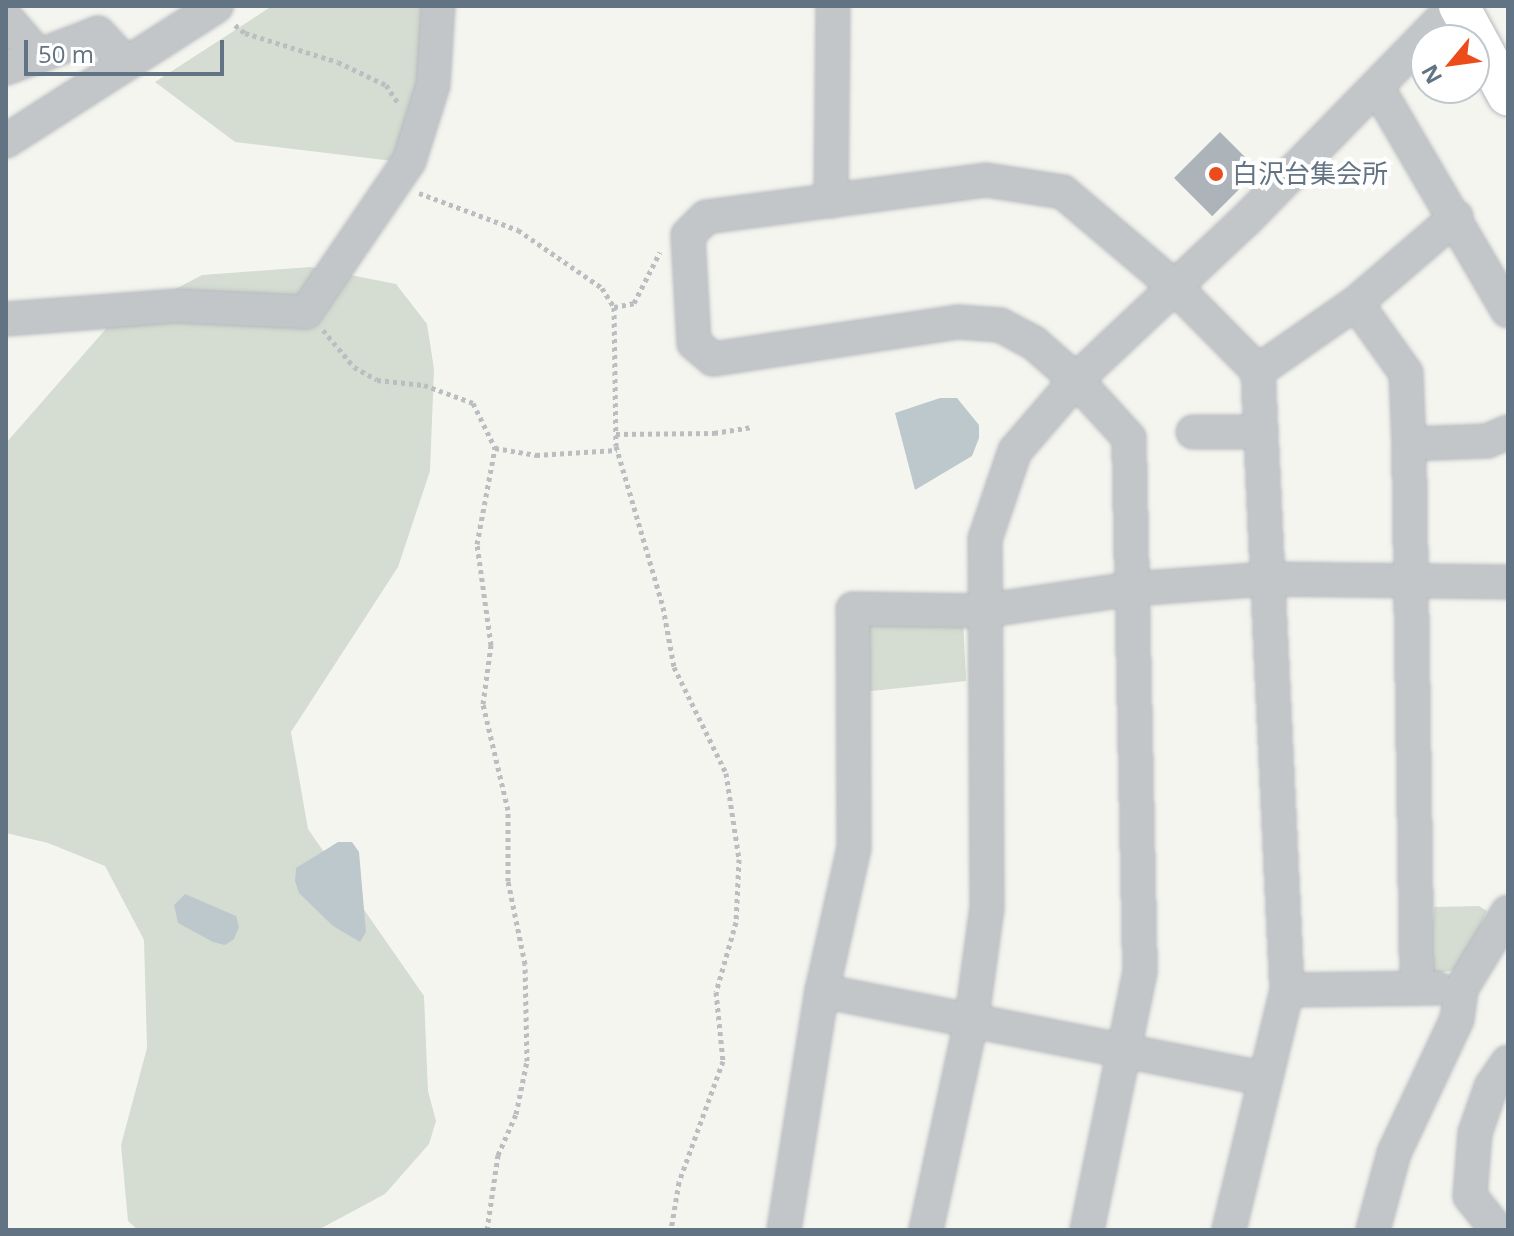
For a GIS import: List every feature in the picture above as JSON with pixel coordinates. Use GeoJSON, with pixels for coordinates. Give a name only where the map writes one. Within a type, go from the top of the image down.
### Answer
{"type":"FeatureCollection","features":[{"type":"Feature","properties":{"kind":"main road"},"geometry":{"type":"LineString","coordinates":[[1457,6],[1508,96]]}},
{"type":"Feature","properties":{"kind":"street"},"geometry":{"type":"LineString","coordinates":[[6,319],[176,306],[306,312],[409,161],[433,85],[438,6]]}},
{"type":"Feature","properties":{"kind":"street"},"geometry":{"type":"LineString","coordinates":[[831,201],[833,6]]}},
{"type":"Feature","properties":{"kind":"street"},"geometry":{"type":"LineString","coordinates":[[926,1230],[972,1017],[987,908],[982,611],[985,539],[1015,451],[1076,380],[1457,6]]}},
{"type":"Feature","properties":{"kind":"street"},"geometry":{"type":"LineString","coordinates":[[6,141],[127,64],[222,10]]}},
{"type":"Feature","properties":{"kind":"street"},"geometry":{"type":"LineString","coordinates":[[6,18],[39,56]]}},
{"type":"Feature","properties":{"kind":"street"},"geometry":{"type":"LineString","coordinates":[[6,68],[98,33],[127,64]]}},
{"type":"Feature","properties":{"kind":"street"},"geometry":{"type":"LineString","coordinates":[[1377,87],[1456,217],[1508,311]]}},
{"type":"Feature","properties":{"kind":"street"},"geometry":{"type":"LineString","coordinates":[[1087,1230],[1140,971],[1129,438],[1076,380],[1016,330],[977,321],[713,359],[694,343],[688,235],[706,217],[986,180],[1033,184],[1063,192],[1174,286],[1258,371],[1287,990],[1263,1078],[1229,1230]]}},
{"type":"Feature","properties":{"kind":"street"},"geometry":{"type":"LineString","coordinates":[[1258,371],[1356,303],[1456,217]]}},
{"type":"Feature","properties":{"kind":"street"},"geometry":{"type":"LineString","coordinates":[[1356,303],[1406,373],[1417,988]]}},
{"type":"Feature","properties":{"kind":"street"},"geometry":{"type":"LineString","coordinates":[[1193,432],[1260,432]]}},
{"type":"Feature","properties":{"kind":"street"},"geometry":{"type":"LineString","coordinates":[[1409,444],[1487,441],[1508,432]]}},
{"type":"Feature","properties":{"kind":"street"},"geometry":{"type":"LineString","coordinates":[[784,1230],[822,991],[854,848],[853,609],[982,611],[1131,589],[1266,579],[1508,582]]}},
{"type":"Feature","properties":{"kind":"street"},"geometry":{"type":"LineString","coordinates":[[1373,1230],[1394,1153],[1457,1019],[1461,989],[1508,912]]}},
{"type":"Feature","properties":{"kind":"street"},"geometry":{"type":"LineString","coordinates":[[1287,990],[1461,989]]}},
{"type":"Feature","properties":{"kind":"street"},"geometry":{"type":"LineString","coordinates":[[822,991],[972,1017],[1263,1078]]}},
{"type":"Feature","properties":{"kind":"street"},"geometry":{"type":"LineString","coordinates":[[1497,1230],[1470,1196],[1475,1133],[1491,1087],[1508,1062]]}},
{"type":"Feature","properties":{"kind":"path"},"geometry":{"type":"LineString","coordinates":[[222,10],[245,33],[338,62],[386,85],[399,107]]}},
{"type":"Feature","properties":{"kind":"path"},"geometry":{"type":"LineString","coordinates":[[394,181],[518,230],[602,288],[614,307],[617,450],[663,607],[674,667],[726,773],[739,859],[736,922],[716,992],[723,1061],[679,1182],[671,1230]]}},
{"type":"Feature","properties":{"kind":"path"},"geometry":{"type":"LineString","coordinates":[[614,307],[634,303],[662,250]]}},
{"type":"Feature","properties":{"kind":"path"},"geometry":{"type":"LineString","coordinates":[[306,312],[354,367],[377,380],[434,388],[473,403],[495,448],[477,544],[491,645],[483,704],[508,810],[508,881],[525,964],[527,1061],[516,1114],[498,1155],[487,1230]]}},
{"type":"Feature","properties":{"kind":"path"},"geometry":{"type":"LineString","coordinates":[[616,434],[714,433],[751,427]]}},
{"type":"Feature","properties":{"kind":"path"},"geometry":{"type":"LineString","coordinates":[[495,448],[536,455],[617,450]]}},
{"type":"Feature","properties":{"kind":"shaded area"},"geometry":{"type":"Polygon","coordinates":[[[272,6],[427,6],[423,100],[401,162],[235,142],[155,82],[272,6]]]}},
{"type":"Feature","properties":{"kind":"shaded area"},"geometry":{"type":"Polygon","coordinates":[[[310,267],[396,284],[427,324],[434,369],[430,471],[398,567],[291,732],[308,829],[424,996],[428,1091],[436,1121],[429,1144],[385,1194],[318,1230],[138,1230],[128,1221],[121,1145],[147,1048],[144,940],[105,866],[48,843],[6,833],[6,443],[111,323],[202,275],[310,267]]]}},
{"type":"Feature","properties":{"kind":"shaded area"},"geometry":{"type":"Polygon","coordinates":[[[940,398],[957,398],[979,425],[979,438],[972,456],[915,490],[895,413],[940,398]]]}},
{"type":"Feature","properties":{"kind":"shaded area"},"geometry":{"type":"Polygon","coordinates":[[[853,609],[963,620],[966,681],[853,693],[853,609]]]}},
{"type":"Feature","properties":{"kind":"shaded area"},"geometry":{"type":"Polygon","coordinates":[[[338,842],[352,842],[359,852],[366,932],[360,942],[333,926],[299,893],[295,881],[296,868],[338,842]]]}},
{"type":"Feature","properties":{"kind":"shaded area"},"geometry":{"type":"Polygon","coordinates":[[[185,894],[236,916],[239,927],[234,939],[225,945],[213,942],[178,923],[174,905],[185,894]]]}},
{"type":"Feature","properties":{"kind":"shaded area"},"geometry":{"type":"Polygon","coordinates":[[[1479,906],[1487,911],[1461,969],[1427,975],[1434,907],[1479,906]]]}},
{"type":"Feature","properties":{"kind":"building","name":"白沢台集会所"},"geometry":{"type":"Polygon","coordinates":[[[1220,132],[1258,170],[1212,216],[1174,178],[1220,132]]]}},
{"type":"Feature","properties":{"kind":"place","name":"白沢台集会所"},"geometry":{"type":"Point","coordinates":[1216,174]}}]}
